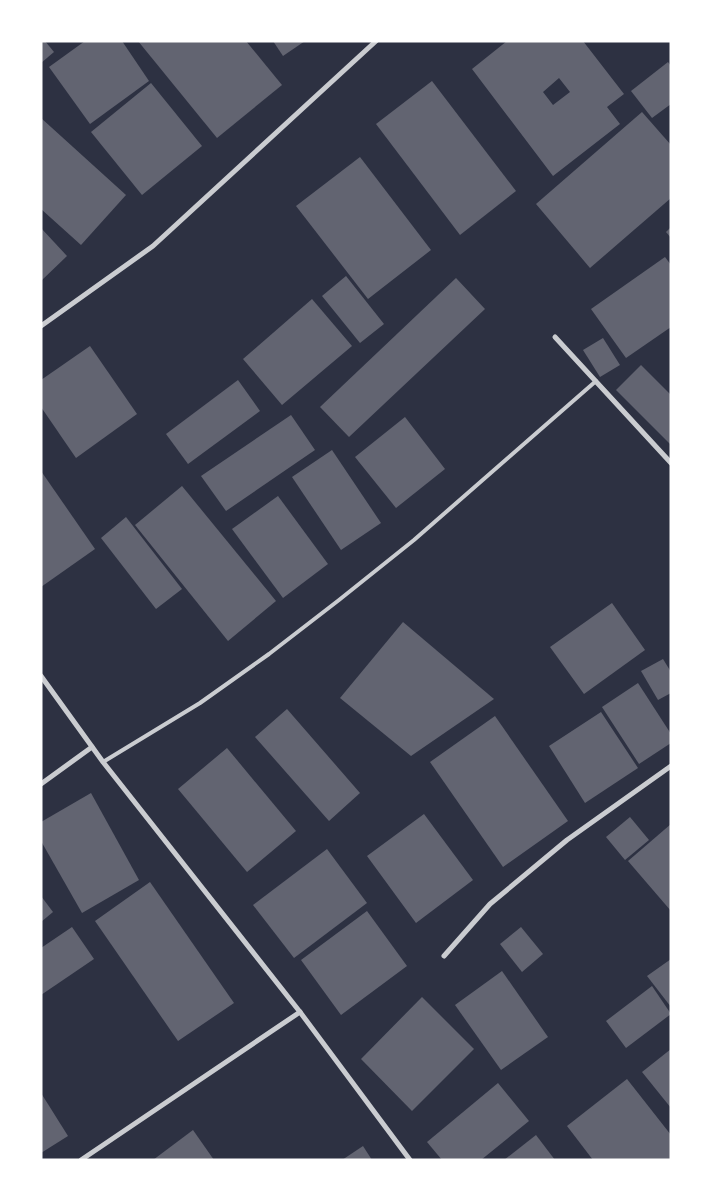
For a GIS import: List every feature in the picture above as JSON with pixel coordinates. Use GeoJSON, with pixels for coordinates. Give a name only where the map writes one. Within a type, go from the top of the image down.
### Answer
{"type":"FeatureCollection","features":[{"type":"Feature","properties":{"kind":"street"},"geometry":{"type":"LineString","coordinates":[[41,326],[152,246],[376,41]]}},
{"type":"Feature","properties":{"kind":"street"},"geometry":{"type":"LineString","coordinates":[[555,337],[671,463]]}},
{"type":"Feature","properties":{"kind":"street"},"geometry":{"type":"LineString","coordinates":[[41,676],[103,762],[300,1012],[410,1160]]}},
{"type":"Feature","properties":{"kind":"street"},"geometry":{"type":"LineString","coordinates":[[41,784],[92,747]]}},
{"type":"Feature","properties":{"kind":"street"},"geometry":{"type":"LineString","coordinates":[[444,956],[490,904],[567,840],[671,766]]}},
{"type":"Feature","properties":{"kind":"street"},"geometry":{"type":"LineString","coordinates":[[81,1160],[300,1012]]}},
{"type":"Feature","properties":{"kind":"lane"},"geometry":{"type":"LineString","coordinates":[[103,762],[200,703],[270,654],[414,540],[596,380]]}},
{"type":"Feature","properties":{"kind":"building"},"geometry":{"type":"Polygon","coordinates":[[[41,41],[45,41],[54,52],[41,63],[41,41]]]}},
{"type":"Feature","properties":{"kind":"building"},"geometry":{"type":"Polygon","coordinates":[[[85,41],[122,41],[149,81],[90,124],[49,67],[85,41]]]}},
{"type":"Feature","properties":{"kind":"building"},"geometry":{"type":"Polygon","coordinates":[[[138,41],[246,41],[282,85],[217,138],[138,41]]]}},
{"type":"Feature","properties":{"kind":"building"},"geometry":{"type":"Polygon","coordinates":[[[273,41],[305,41],[283,56],[273,41]]]}},
{"type":"Feature","properties":{"kind":"building"},"geometry":{"type":"Polygon","coordinates":[[[507,41],[583,41],[624,94],[607,107],[620,124],[553,176],[472,69],[507,41]],[[559,78],[543,92],[553,105],[570,92],[559,78]]]}},
{"type":"Feature","properties":{"kind":"building"},"geometry":{"type":"Polygon","coordinates":[[[668,62],[671,66],[671,104],[652,118],[631,91],[668,62]]]}},
{"type":"Feature","properties":{"kind":"building"},"geometry":{"type":"Polygon","coordinates":[[[432,81],[516,191],[460,235],[376,124],[432,81]]]}},
{"type":"Feature","properties":{"kind":"building"},"geometry":{"type":"Polygon","coordinates":[[[151,83],[202,146],[142,195],[91,132],[151,83]]]}},
{"type":"Feature","properties":{"kind":"building"},"geometry":{"type":"Polygon","coordinates":[[[642,112],[671,145],[671,198],[590,268],[536,204],[642,112]]]}},
{"type":"Feature","properties":{"kind":"building"},"geometry":{"type":"Polygon","coordinates":[[[41,118],[126,195],[81,245],[41,209],[41,118]]]}},
{"type":"Feature","properties":{"kind":"building"},"geometry":{"type":"Polygon","coordinates":[[[360,157],[431,250],[368,299],[296,206],[360,157]]]}},
{"type":"Feature","properties":{"kind":"building"},"geometry":{"type":"Polygon","coordinates":[[[671,227],[671,238],[666,232],[671,227]]]}},
{"type":"Feature","properties":{"kind":"building"},"geometry":{"type":"Polygon","coordinates":[[[41,228],[67,256],[41,281],[41,228]]]}},
{"type":"Feature","properties":{"kind":"building"},"geometry":{"type":"Polygon","coordinates":[[[665,257],[671,265],[671,327],[626,358],[591,309],[665,257]]]}},
{"type":"Feature","properties":{"kind":"building"},"geometry":{"type":"Polygon","coordinates":[[[346,276],[384,324],[360,343],[322,296],[346,276]]]}},
{"type":"Feature","properties":{"kind":"building"},"geometry":{"type":"Polygon","coordinates":[[[456,278],[485,309],[349,437],[320,407],[456,278]]]}},
{"type":"Feature","properties":{"kind":"building"},"geometry":{"type":"Polygon","coordinates":[[[312,299],[352,346],[282,405],[243,359],[312,299]]]}},
{"type":"Feature","properties":{"kind":"building"},"geometry":{"type":"Polygon","coordinates":[[[603,338],[620,365],[600,377],[583,350],[603,338]]]}},
{"type":"Feature","properties":{"kind":"building"},"geometry":{"type":"Polygon","coordinates":[[[90,346],[137,414],[76,458],[41,407],[41,380],[90,346]]]}},
{"type":"Feature","properties":{"kind":"building"},"geometry":{"type":"Polygon","coordinates":[[[641,365],[671,395],[671,445],[616,390],[641,365]]]}},
{"type":"Feature","properties":{"kind":"building"},"geometry":{"type":"Polygon","coordinates":[[[238,380],[260,411],[188,464],[166,434],[238,380]]]}},
{"type":"Feature","properties":{"kind":"building"},"geometry":{"type":"Polygon","coordinates":[[[291,415],[315,450],[226,511],[201,476],[291,415]]]}},
{"type":"Feature","properties":{"kind":"building"},"geometry":{"type":"Polygon","coordinates":[[[405,417],[445,469],[396,508],[355,457],[405,417]]]}},
{"type":"Feature","properties":{"kind":"building"},"geometry":{"type":"Polygon","coordinates":[[[332,450],[381,523],[341,550],[292,477],[332,450]]]}},
{"type":"Feature","properties":{"kind":"building"},"geometry":{"type":"Polygon","coordinates":[[[41,471],[95,549],[41,587],[41,471]]]}},
{"type":"Feature","properties":{"kind":"building"},"geometry":{"type":"Polygon","coordinates":[[[182,486],[276,601],[228,641],[135,525],[182,486]]]}},
{"type":"Feature","properties":{"kind":"building"},"geometry":{"type":"Polygon","coordinates":[[[278,496],[328,564],[283,598],[232,529],[278,496]]]}},
{"type":"Feature","properties":{"kind":"building"},"geometry":{"type":"Polygon","coordinates":[[[126,517],[182,589],[156,609],[101,538],[126,517]]]}},
{"type":"Feature","properties":{"kind":"building"},"geometry":{"type":"Polygon","coordinates":[[[612,603],[645,650],[584,694],[550,647],[612,603]]]}},
{"type":"Feature","properties":{"kind":"building"},"geometry":{"type":"Polygon","coordinates":[[[403,622],[494,699],[411,756],[340,698],[403,622]]]}},
{"type":"Feature","properties":{"kind":"building"},"geometry":{"type":"Polygon","coordinates":[[[663,659],[671,672],[671,693],[658,700],[641,671],[663,659]]]}},
{"type":"Feature","properties":{"kind":"building"},"geometry":{"type":"Polygon","coordinates":[[[638,683],[671,734],[671,743],[639,764],[602,707],[638,683]]]}},
{"type":"Feature","properties":{"kind":"building"},"geometry":{"type":"Polygon","coordinates":[[[287,709],[360,793],[329,821],[255,737],[287,709]]]}},
{"type":"Feature","properties":{"kind":"building"},"geometry":{"type":"Polygon","coordinates":[[[601,712],[638,768],[585,803],[549,746],[601,712]]]}},
{"type":"Feature","properties":{"kind":"building"},"geometry":{"type":"Polygon","coordinates":[[[495,716],[568,821],[503,867],[430,762],[495,716]]]}},
{"type":"Feature","properties":{"kind":"building"},"geometry":{"type":"Polygon","coordinates":[[[227,748],[296,831],[247,872],[178,789],[227,748]]]}},
{"type":"Feature","properties":{"kind":"building"},"geometry":{"type":"Polygon","coordinates":[[[91,793],[139,880],[82,913],[41,841],[41,822],[91,793]]]}},
{"type":"Feature","properties":{"kind":"building"},"geometry":{"type":"Polygon","coordinates":[[[424,814],[473,880],[416,923],[367,856],[424,814]]]}},
{"type":"Feature","properties":{"kind":"building"},"geometry":{"type":"Polygon","coordinates":[[[630,817],[649,840],[625,860],[606,837],[630,817]]]}},
{"type":"Feature","properties":{"kind":"building"},"geometry":{"type":"Polygon","coordinates":[[[671,824],[671,911],[628,861],[671,824]]]}},
{"type":"Feature","properties":{"kind":"building"},"geometry":{"type":"Polygon","coordinates":[[[327,849],[367,903],[294,958],[253,905],[327,849]]]}},
{"type":"Feature","properties":{"kind":"building"},"geometry":{"type":"Polygon","coordinates":[[[150,882],[234,1003],[178,1041],[95,921],[150,882]]]}},
{"type":"Feature","properties":{"kind":"building"},"geometry":{"type":"Polygon","coordinates":[[[41,896],[53,912],[41,922],[41,896]]]}},
{"type":"Feature","properties":{"kind":"building"},"geometry":{"type":"Polygon","coordinates":[[[367,911],[407,966],[341,1015],[301,960],[367,911]]]}},
{"type":"Feature","properties":{"kind":"building"},"geometry":{"type":"Polygon","coordinates":[[[72,927],[94,959],[41,995],[41,948],[72,927]]]}},
{"type":"Feature","properties":{"kind":"building"},"geometry":{"type":"Polygon","coordinates":[[[521,927],[543,954],[522,972],[500,944],[521,927]]]}},
{"type":"Feature","properties":{"kind":"building"},"geometry":{"type":"Polygon","coordinates":[[[671,959],[671,1007],[647,976],[671,959]]]}},
{"type":"Feature","properties":{"kind":"building"},"geometry":{"type":"Polygon","coordinates":[[[502,971],[548,1037],[501,1070],[455,1005],[502,971]]]}},
{"type":"Feature","properties":{"kind":"building"},"geometry":{"type":"Polygon","coordinates":[[[652,986],[671,1014],[626,1048],[606,1021],[652,986]]]}},
{"type":"Feature","properties":{"kind":"building"},"geometry":{"type":"Polygon","coordinates":[[[422,997],[474,1049],[412,1111],[361,1059],[422,997]]]}},
{"type":"Feature","properties":{"kind":"building"},"geometry":{"type":"Polygon","coordinates":[[[671,1049],[671,1108],[642,1072],[671,1049]]]}},
{"type":"Feature","properties":{"kind":"building"},"geometry":{"type":"Polygon","coordinates":[[[627,1079],[671,1135],[671,1160],[593,1160],[567,1126],[627,1079]]]}},
{"type":"Feature","properties":{"kind":"building"},"geometry":{"type":"Polygon","coordinates":[[[498,1083],[529,1121],[481,1160],[442,1160],[427,1142],[498,1083]]]}},
{"type":"Feature","properties":{"kind":"building"},"geometry":{"type":"Polygon","coordinates":[[[41,1093],[68,1136],[41,1153],[41,1093]]]}},
{"type":"Feature","properties":{"kind":"building"},"geometry":{"type":"Polygon","coordinates":[[[193,1130],[214,1160],[153,1160],[193,1130]]]}},
{"type":"Feature","properties":{"kind":"building"},"geometry":{"type":"Polygon","coordinates":[[[536,1135],[555,1160],[504,1160],[536,1135]]]}},
{"type":"Feature","properties":{"kind":"building"},"geometry":{"type":"Polygon","coordinates":[[[363,1146],[372,1160],[342,1160],[363,1146]]]}}]}
